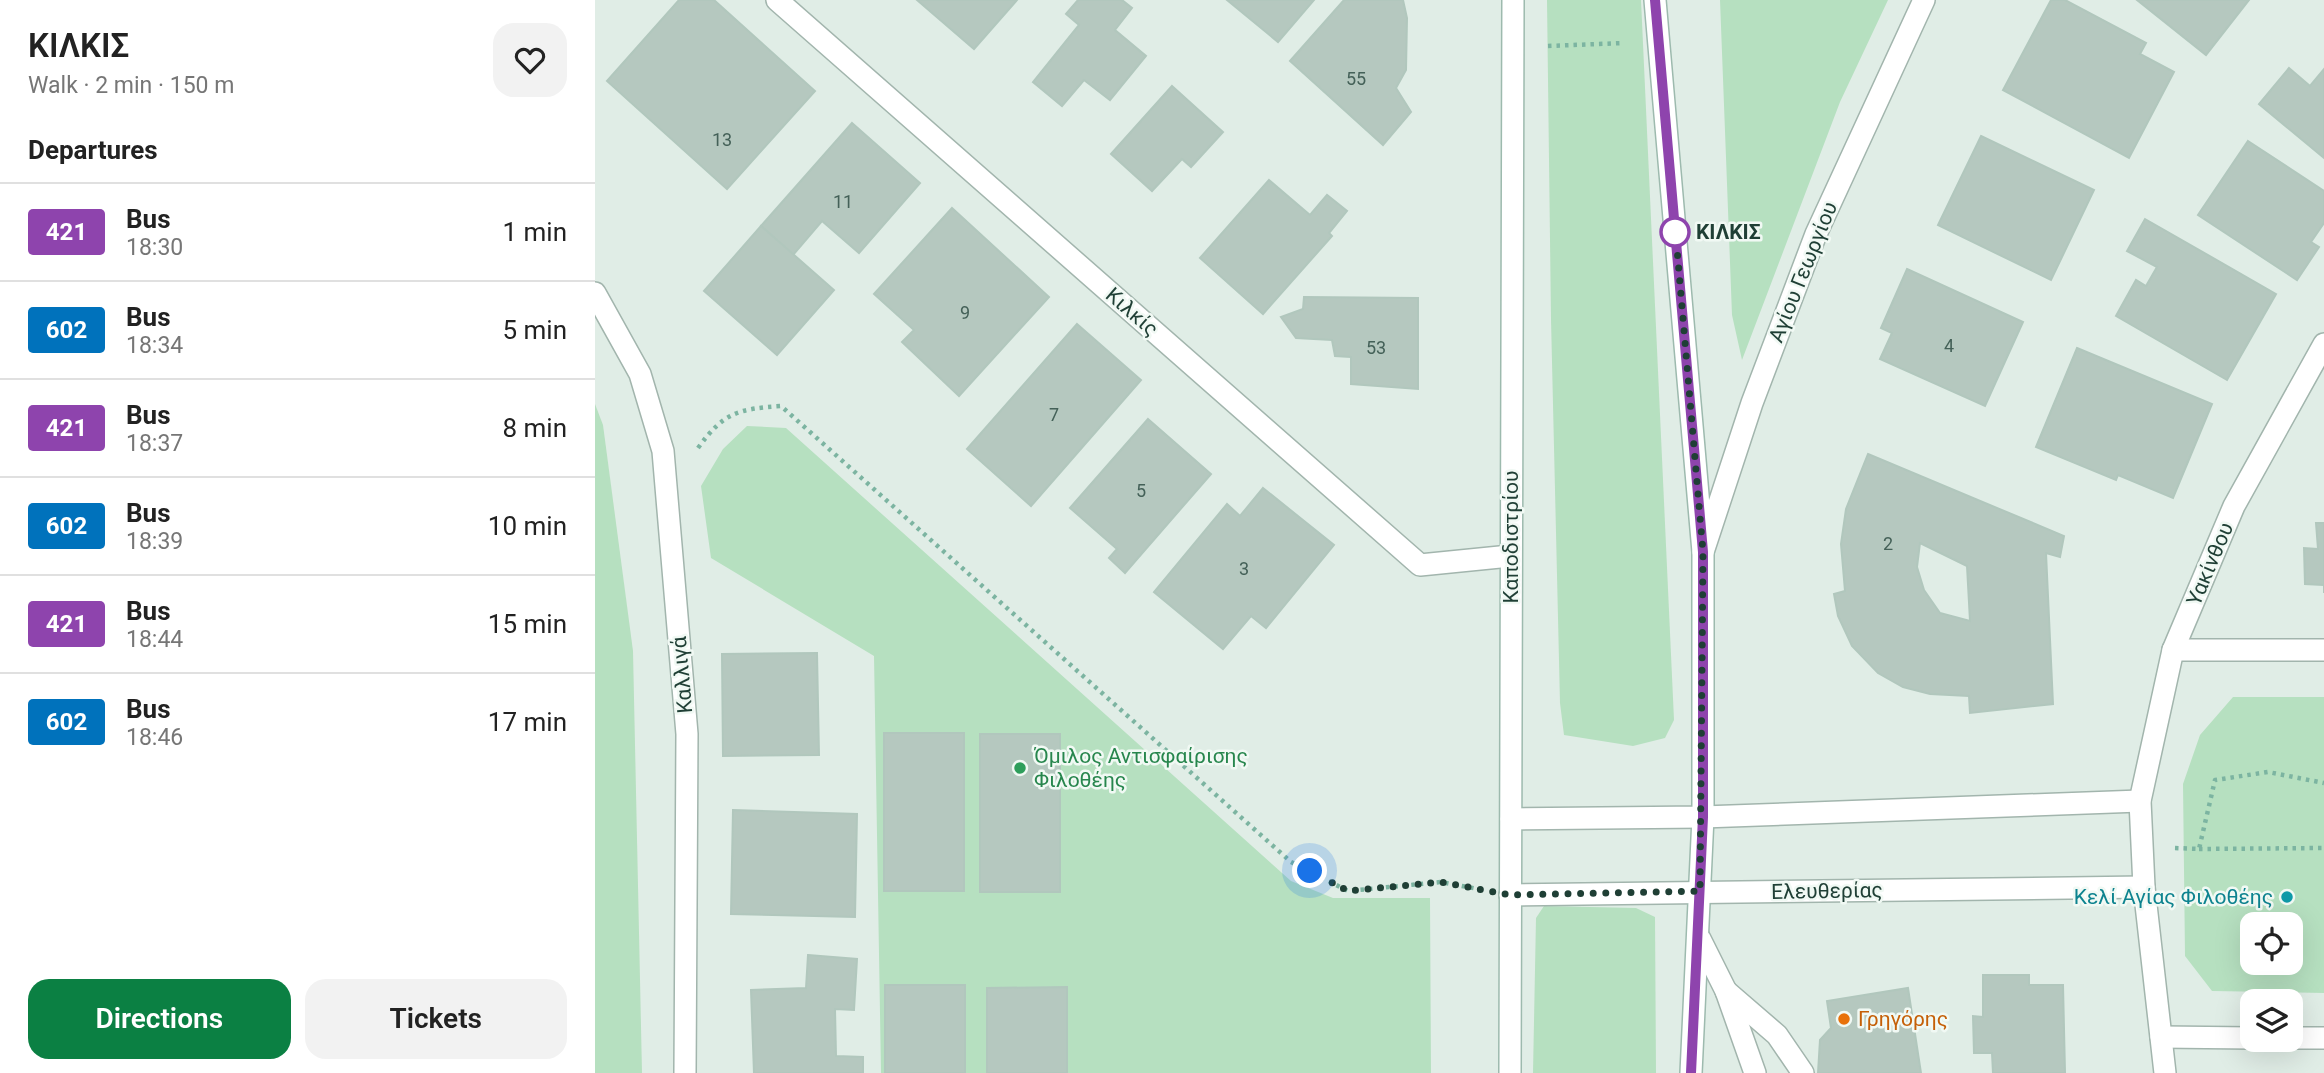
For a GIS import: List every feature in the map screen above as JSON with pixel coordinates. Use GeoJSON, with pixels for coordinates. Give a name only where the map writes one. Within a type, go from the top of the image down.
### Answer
{"type":"FeatureCollection","features":[{"type":"Feature","properties":{"kind":"street","name":"Κιλκίς"},"geometry":{"type":"LineString","coordinates":[[777,0],[1420,565],[1510,556]]}},
{"type":"Feature","properties":{"kind":"street","name":"Καποδιστρίου"},"geometry":{"type":"LineString","coordinates":[[1510,1073],[1513,0]]}},
{"type":"Feature","properties":{"kind":"street"},"geometry":{"type":"LineString","coordinates":[[1655,0],[1703,552],[1703,817],[1700,939],[1691,1073]]}},
{"type":"Feature","properties":{"kind":"street","name":"Αγίου Γεωργίου"},"geometry":{"type":"LineString","coordinates":[[1703,552],[1752,403],[1816,234],[1924,0]]}},
{"type":"Feature","properties":{"kind":"street","name":"Καλλιγά"},"geometry":{"type":"LineString","coordinates":[[595,293],[640,374],[663,451],[687,734],[685,1073]]}},
{"type":"Feature","properties":{"kind":"street","name":"Υακίνθου"},"geometry":{"type":"LineString","coordinates":[[2165,1073],[2144,887],[2140,800],[2173,650],[2234,506],[2324,344]]}},
{"type":"Feature","properties":{"kind":"street"},"geometry":{"type":"LineString","coordinates":[[2173,650],[2324,650]]}},
{"type":"Feature","properties":{"kind":"street"},"geometry":{"type":"LineString","coordinates":[[1511,819],[1703,817],[2140,800]]}},
{"type":"Feature","properties":{"kind":"street","name":"Ελευθερίας"},"geometry":{"type":"LineString","coordinates":[[1510,895],[2144,887]]}},
{"type":"Feature","properties":{"kind":"street"},"geometry":{"type":"LineString","coordinates":[[1700,939],[1726,991],[1755,1073]]}},
{"type":"Feature","properties":{"kind":"street"},"geometry":{"type":"LineString","coordinates":[[1726,991],[1777,1035],[1803,1073]]}},
{"type":"Feature","properties":{"kind":"street"},"geometry":{"type":"LineString","coordinates":[[2161,1037],[2240,1038]]}},
{"type":"Feature","properties":{"kind":"street"},"geometry":{"type":"LineString","coordinates":[[2303,1038],[2324,1038]]}},
{"type":"Feature","properties":{"kind":"path"},"geometry":{"type":"LineString","coordinates":[[1513,47],[1659,42]]}},
{"type":"Feature","properties":{"kind":"path"},"geometry":{"type":"LineString","coordinates":[[666,491],[712,429],[731,413],[747,408],[781,406],[1291,862],[1348,891],[1441,882],[1510,895]]}},
{"type":"Feature","properties":{"kind":"path"},"geometry":{"type":"LineString","coordinates":[[2199,849],[2215,780],[2268,772],[2324,783]]}},
{"type":"Feature","properties":{"kind":"path"},"geometry":{"type":"LineString","coordinates":[[2144,847],[2324,848]]}},
{"type":"Feature","properties":{"kind":"green space"},"geometry":{"type":"Polygon","coordinates":[[[1547,0],[1641,0],[1674,720],[1665,738],[1633,746],[1564,735],[1560,703],[1547,0]]]}},
{"type":"Feature","properties":{"kind":"green space"},"geometry":{"type":"Polygon","coordinates":[[[1720,0],[1888,0],[1840,102],[1742,360],[1732,315],[1720,0]]]}},
{"type":"Feature","properties":{"kind":"green space"},"geometry":{"type":"Polygon","coordinates":[[[595,404],[603,425],[633,651],[642,1073],[595,1073],[595,404]]]}},
{"type":"Feature","properties":{"kind":"green space","name":"Όμιλος Αντισφαίρισης Φιλοθέης"},"geometry":{"type":"Polygon","coordinates":[[[747,426],[786,428],[1291,881],[1333,898],[1430,898],[1431,1073],[881,1073],[874,656],[711,558],[701,486],[723,449],[747,426]]]}},
{"type":"Feature","properties":{"kind":"green space"},"geometry":{"type":"Polygon","coordinates":[[[2233,697],[2324,697],[2324,993],[2303,993],[2303,989],[2212,991],[2185,956],[2183,784],[2200,735],[2233,697]]]}},
{"type":"Feature","properties":{"kind":"green space"},"geometry":{"type":"Polygon","coordinates":[[[1544,906],[1636,908],[1655,917],[1656,1073],[1533,1073],[1536,918],[1544,906]]]}},
{"type":"Feature","properties":{"kind":"building"},"geometry":{"type":"Polygon","coordinates":[[[679,0],[714,0],[815,91],[727,189],[607,81],[679,0]]]}},
{"type":"Feature","properties":{"kind":"building"},"geometry":{"type":"Polygon","coordinates":[[[917,0],[1017,0],[974,49],[917,0]]]}},
{"type":"Feature","properties":{"kind":"building"},"geometry":{"type":"Polygon","coordinates":[[[1078,0],[1122,0],[1132,8],[1115,30],[1146,56],[1110,100],[1084,80],[1062,106],[1033,82],[1079,25],[1066,14],[1078,0]]]}},
{"type":"Feature","properties":{"kind":"building"},"geometry":{"type":"Polygon","coordinates":[[[1227,0],[1314,0],[1278,42],[1227,0]]]}},
{"type":"Feature","properties":{"kind":"building"},"geometry":{"type":"Polygon","coordinates":[[[1344,0],[1403,0],[1407,18],[1406,70],[1396,88],[1411,112],[1383,145],[1290,61],[1344,0]]]}},
{"type":"Feature","properties":{"kind":"building"},"geometry":{"type":"Polygon","coordinates":[[[2051,0],[2065,0],[2146,43],[2140,54],[2174,72],[2129,158],[2003,90],[2051,0]]]}},
{"type":"Feature","properties":{"kind":"building"},"geometry":{"type":"Polygon","coordinates":[[[2137,0],[2249,0],[2206,55],[2137,0]]]}},
{"type":"Feature","properties":{"kind":"building"},"geometry":{"type":"Polygon","coordinates":[[[2289,68],[2310,86],[2324,69],[2324,158],[2259,104],[2289,68]]]}},
{"type":"Feature","properties":{"kind":"building"},"geometry":{"type":"Polygon","coordinates":[[[1172,86],[1223,132],[1191,167],[1182,159],[1152,191],[1111,154],[1172,86]]]}},
{"type":"Feature","properties":{"kind":"building"},"geometry":{"type":"Polygon","coordinates":[[[852,123],[920,183],[859,253],[822,221],[793,255],[761,226],[852,123]]]}},
{"type":"Feature","properties":{"kind":"building"},"geometry":{"type":"Polygon","coordinates":[[[1981,136],[2094,190],[2051,280],[1938,225],[1981,136]]]}},
{"type":"Feature","properties":{"kind":"building"},"geometry":{"type":"Polygon","coordinates":[[[2248,141],[2324,191],[2324,223],[2311,242],[2319,247],[2297,280],[2198,215],[2248,141]]]}},
{"type":"Feature","properties":{"kind":"building"},"geometry":{"type":"Polygon","coordinates":[[[1269,180],[1310,215],[1327,195],[1347,211],[1329,233],[1332,236],[1263,314],[1200,258],[1269,180]]]}},
{"type":"Feature","properties":{"kind":"building"},"geometry":{"type":"Polygon","coordinates":[[[952,208],[1049,297],[959,396],[902,342],[914,330],[874,294],[952,208]]]}},
{"type":"Feature","properties":{"kind":"building"},"geometry":{"type":"Polygon","coordinates":[[[2145,219],[2276,294],[2227,380],[2116,316],[2136,280],[2146,286],[2157,267],[2127,251],[2145,219]]]}},
{"type":"Feature","properties":{"kind":"building"},"geometry":{"type":"Polygon","coordinates":[[[761,226],[834,290],[777,355],[704,291],[761,226]]]}},
{"type":"Feature","properties":{"kind":"building"},"geometry":{"type":"Polygon","coordinates":[[[1907,269],[2023,322],[1985,406],[1880,359],[1892,333],[1881,328],[1907,269]]]}},
{"type":"Feature","properties":{"kind":"building"},"geometry":{"type":"Polygon","coordinates":[[[1304,297],[1418,298],[1418,389],[1351,384],[1351,357],[1335,356],[1332,340],[1296,338],[1281,317],[1303,309],[1304,297]]]}},
{"type":"Feature","properties":{"kind":"building"},"geometry":{"type":"Polygon","coordinates":[[[1077,324],[1141,380],[1031,506],[967,449],[1077,324]]]}},
{"type":"Feature","properties":{"kind":"building"},"geometry":{"type":"Polygon","coordinates":[[[2077,348],[2212,404],[2173,498],[2118,475],[2116,480],[2036,447],[2077,348]]]}},
{"type":"Feature","properties":{"kind":"building"},"geometry":{"type":"Polygon","coordinates":[[[1148,419],[1211,474],[1125,573],[1109,558],[1117,549],[1070,508],[1148,419]]]}},
{"type":"Feature","properties":{"kind":"building"},"geometry":{"type":"Polygon","coordinates":[[[1868,454],[2064,536],[2060,557],[2046,553],[2053,704],[1970,713],[1969,696],[1930,694],[1903,687],[1878,673],[1852,646],[1838,616],[1834,594],[1845,591],[1841,544],[1846,509],[1868,454]],[[1920,543],[1917,567],[1924,590],[1940,613],[1970,621],[1967,566],[1920,543]]]}},
{"type":"Feature","properties":{"kind":"building"},"geometry":{"type":"Polygon","coordinates":[[[1263,488],[1334,545],[1266,628],[1251,616],[1223,649],[1154,592],[1227,504],[1240,516],[1263,488]]]}},
{"type":"Feature","properties":{"kind":"building"},"geometry":{"type":"Polygon","coordinates":[[[2316,523],[2324,523],[2324,585],[2305,584],[2304,548],[2318,549],[2316,523]]]}},
{"type":"Feature","properties":{"kind":"building"},"geometry":{"type":"Polygon","coordinates":[[[817,653],[819,755],[723,756],[722,654],[817,653]]]}},
{"type":"Feature","properties":{"kind":"building"},"geometry":{"type":"Polygon","coordinates":[[[884,733],[964,733],[964,891],[884,891],[884,733]]]}},
{"type":"Feature","properties":{"kind":"building"},"geometry":{"type":"Polygon","coordinates":[[[980,734],[1060,734],[1060,892],[980,892],[980,734]]]}},
{"type":"Feature","properties":{"kind":"building"},"geometry":{"type":"Polygon","coordinates":[[[733,810],[857,814],[855,917],[731,914],[733,810]]]}},
{"type":"Feature","properties":{"kind":"building"},"geometry":{"type":"Polygon","coordinates":[[[808,955],[857,959],[854,1010],[835,1009],[836,1056],[863,1057],[863,1073],[754,1073],[751,990],[806,988],[808,955]]]}},
{"type":"Feature","properties":{"kind":"building"},"geometry":{"type":"Polygon","coordinates":[[[1983,975],[2029,975],[2029,985],[2063,985],[2065,1073],[1993,1073],[1992,1053],[1974,1053],[1973,1016],[1983,1017],[1983,975]]]}},
{"type":"Feature","properties":{"kind":"building"},"geometry":{"type":"Polygon","coordinates":[[[885,985],[965,985],[965,1073],[885,1073],[885,985]]]}},
{"type":"Feature","properties":{"kind":"building"},"geometry":{"type":"Polygon","coordinates":[[[1067,987],[1067,1073],[987,1073],[987,988],[1067,987]]]}},
{"type":"Feature","properties":{"kind":"building"},"geometry":{"type":"Polygon","coordinates":[[[1908,988],[1921,1073],[1818,1073],[1820,1040],[1831,1028],[1827,1001],[1908,988]]]}},
{"type":"Feature","properties":{"kind":"bus line","name":"421"},"geometry":{"type":"LineString","coordinates":[[1655,0],[1703,552],[1703,817],[1700,939],[1691,1073]]}},
{"type":"Feature","properties":{"kind":"place","name":"ΚΙΛΚΙΣ"},"geometry":{"type":"Point","coordinates":[1675,232]}},
{"type":"Feature","properties":{"kind":"place","name":"Όμιλος Αντισφαίρισης Φιλοθέης"},"geometry":{"type":"Point","coordinates":[1020,768]}},
{"type":"Feature","properties":{"kind":"place","name":"Κελί Αγίας Φιλοθέης"},"geometry":{"type":"Point","coordinates":[2287,897]}},
{"type":"Feature","properties":{"kind":"place","name":"Γρηγόρης"},"geometry":{"type":"Point","coordinates":[1844,1019]}},
{"type":"Feature","properties":{"kind":"route"},"geometry":{"type":"LineString","coordinates":[[1310,871],[1348,891],[1441,882],[1510,895],[1700,891],[1703,817],[1703,552],[1675,225],[1675,232]]}}]}
